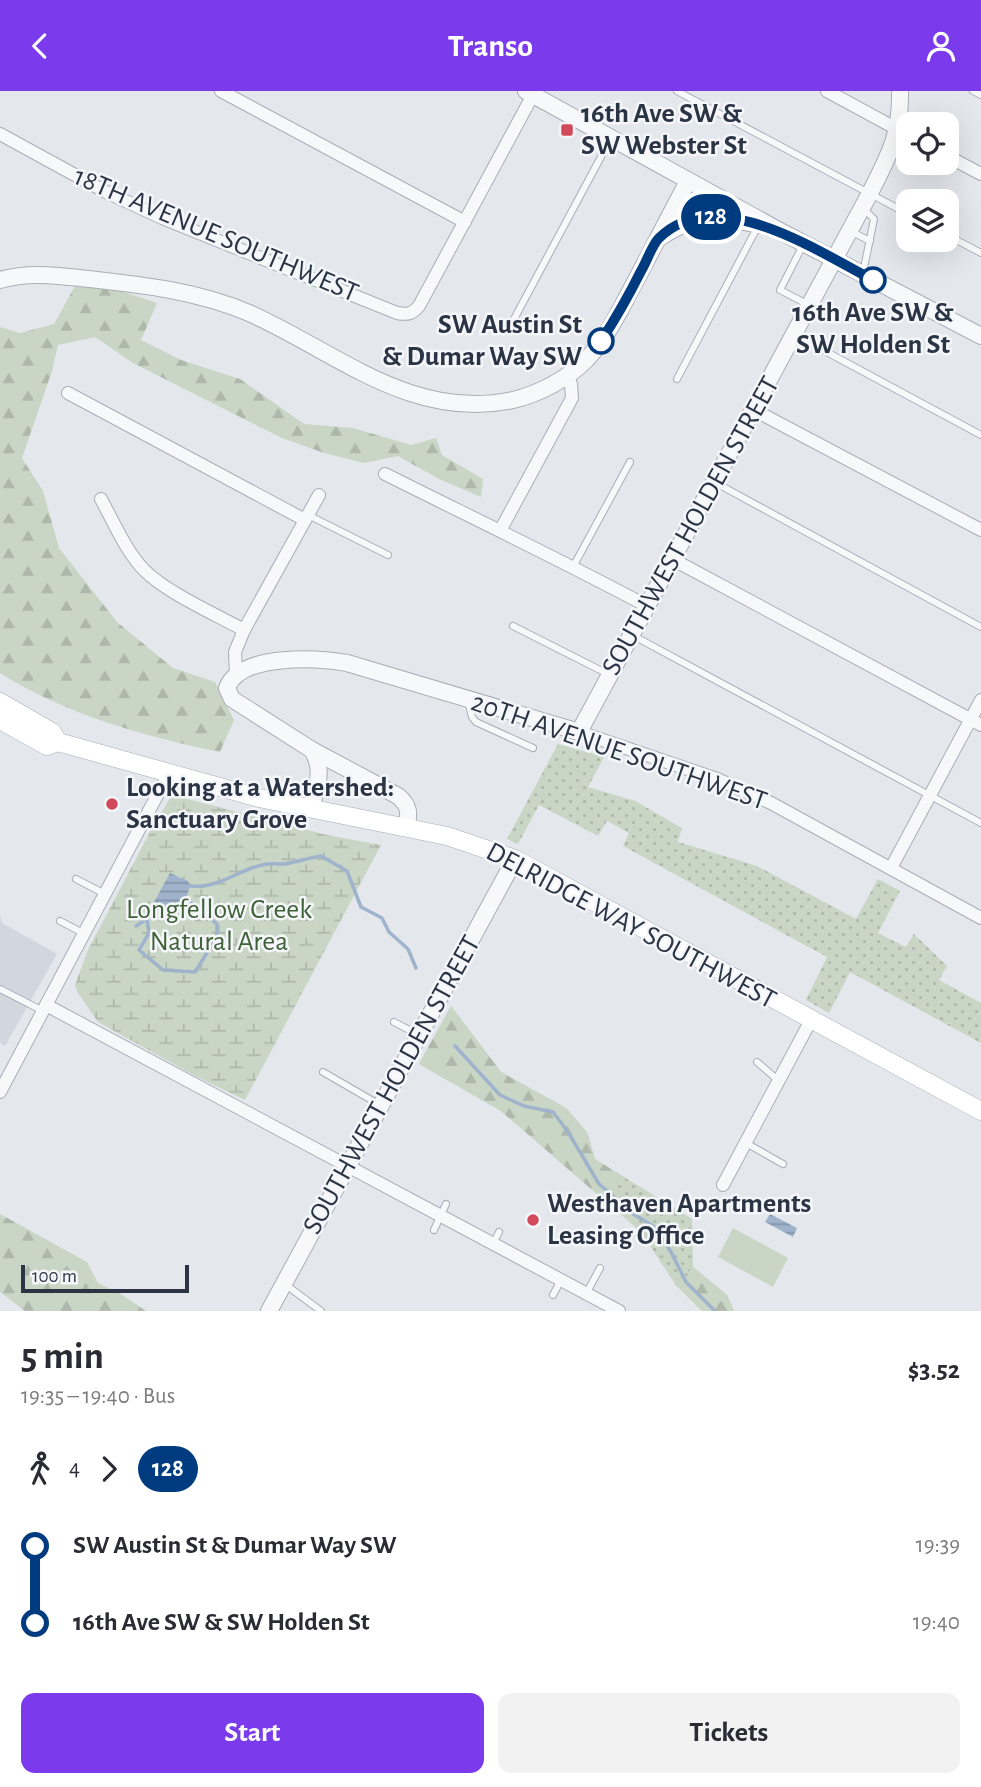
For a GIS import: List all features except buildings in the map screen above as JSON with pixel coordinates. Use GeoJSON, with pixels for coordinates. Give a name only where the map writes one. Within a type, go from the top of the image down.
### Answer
{"type":"FeatureCollection","features":[{"type":"Feature","properties":{"kind":"main road","name":"DELRIDGE WAY SOUTHWEST"},"geometry":{"type":"LineString","coordinates":[[2,710],[52,732],[58,742],[259,798],[407,827],[468,842],[515,859],[981,1111]]}},
{"type":"Feature","properties":{"kind":"street"},"geometry":{"type":"LineString","coordinates":[[220,91],[465,222],[532,92],[688,181],[981,336]]}},
{"type":"Feature","properties":{"kind":"street"},"geometry":{"type":"LineString","coordinates":[[827,91],[896,128]]}},
{"type":"Feature","properties":{"kind":"street","name":"SOUTHWEST HOLDEN STREET"},"geometry":{"type":"LineString","coordinates":[[900,91],[902,112]]}},
{"type":"Feature","properties":{"kind":"street","name":"18TH AVENUE SOUTHWEST"},"geometry":{"type":"LineString","coordinates":[[0,134],[106,193],[162,218],[407,315],[419,306],[465,222]]}},
{"type":"Feature","properties":{"kind":"street","name":"SOUTHWEST HOLDEN STREET"},"geometry":{"type":"LineString","coordinates":[[579,731],[896,145]]}},
{"type":"Feature","properties":{"kind":"street"},"geometry":{"type":"LineString","coordinates":[[959,162],[981,174]]}},
{"type":"Feature","properties":{"kind":"street"},"geometry":{"type":"LineString","coordinates":[[0,280],[36,275],[146,285],[205,298],[247,313],[417,397],[480,406],[534,394],[586,360],[619,313],[688,181]]}},
{"type":"Feature","properties":{"kind":"street"},"geometry":{"type":"LineString","coordinates":[[659,238],[679,225],[711,217],[780,230]]}},
{"type":"Feature","properties":{"kind":"street"},"geometry":{"type":"LineString","coordinates":[[501,529],[572,398],[571,384],[566,375]]}},
{"type":"Feature","properties":{"kind":"street"},"geometry":{"type":"LineString","coordinates":[[68,393],[306,518]]}},
{"type":"Feature","properties":{"kind":"street"},"geometry":{"type":"LineString","coordinates":[[754,410],[981,530]]}},
{"type":"Feature","properties":{"kind":"street"},"geometry":{"type":"LineString","coordinates":[[385,474],[468,517],[501,529],[647,606]]}},
{"type":"Feature","properties":{"kind":"street"},"geometry":{"type":"LineString","coordinates":[[319,495],[244,630],[235,652],[236,675],[227,688],[232,699],[312,750],[398,796],[407,803],[407,827]]}},
{"type":"Feature","properties":{"kind":"street"},"geometry":{"type":"LineString","coordinates":[[101,499],[143,569],[170,589],[244,630]]}},
{"type":"Feature","properties":{"kind":"street"},"geometry":{"type":"LineString","coordinates":[[672,559],[976,723]]}},
{"type":"Feature","properties":{"kind":"street","name":"20TH AVENUE SOUTHWEST"},"geometry":{"type":"LineString","coordinates":[[236,675],[269,663],[310,659],[347,663],[579,731],[743,790],[981,918]]}},
{"type":"Feature","properties":{"kind":"street"},"geometry":{"type":"LineString","coordinates":[[891,868],[929,796],[976,723],[981,700]]}},
{"type":"Feature","properties":{"kind":"street"},"geometry":{"type":"LineString","coordinates":[[312,750],[319,761],[320,770],[312,809]]}},
{"type":"Feature","properties":{"kind":"street"},"geometry":{"type":"LineString","coordinates":[[0,1092],[169,773]]}},
{"type":"Feature","properties":{"kind":"street","name":"SOUTHWEST HOLDEN STREET"},"geometry":{"type":"LineString","coordinates":[[269,1311],[515,859]]}},
{"type":"Feature","properties":{"kind":"street"},"geometry":{"type":"LineString","coordinates":[[45,1008],[346,1167],[443,1210],[619,1311]]}},
{"type":"Feature","properties":{"kind":"street"},"geometry":{"type":"LineString","coordinates":[[723,1185],[811,1020]]}},
{"type":"Feature","properties":{"kind":"lane"},"geometry":{"type":"LineString","coordinates":[[677,91],[866,201],[896,210]]}},
{"type":"Feature","properties":{"kind":"lane"},"geometry":{"type":"LineString","coordinates":[[973,91],[981,95]]}},
{"type":"Feature","properties":{"kind":"lane"},"geometry":{"type":"LineString","coordinates":[[513,321],[611,138]]}},
{"type":"Feature","properties":{"kind":"lane"},"geometry":{"type":"LineString","coordinates":[[863,274],[874,219],[866,201]]}},
{"type":"Feature","properties":{"kind":"lane"},"geometry":{"type":"LineString","coordinates":[[677,379],[758,225]]}},
{"type":"Feature","properties":{"kind":"lane"},"geometry":{"type":"LineString","coordinates":[[850,231],[870,241]]}},
{"type":"Feature","properties":{"kind":"lane"},"geometry":{"type":"LineString","coordinates":[[959,241],[981,253]]}},
{"type":"Feature","properties":{"kind":"lane"},"geometry":{"type":"LineString","coordinates":[[804,243],[780,291],[811,306]]}},
{"type":"Feature","properties":{"kind":"lane"},"geometry":{"type":"LineString","coordinates":[[795,335],[981,435]]}},
{"type":"Feature","properties":{"kind":"lane"},"geometry":{"type":"LineString","coordinates":[[573,568],[630,462]]}},
{"type":"Feature","properties":{"kind":"lane"},"geometry":{"type":"LineString","coordinates":[[715,482],[981,627]]}},
{"type":"Feature","properties":{"kind":"lane"},"geometry":{"type":"LineString","coordinates":[[306,518],[388,555]]}},
{"type":"Feature","properties":{"kind":"lane"},"geometry":{"type":"LineString","coordinates":[[513,626],[610,675]]}},
{"type":"Feature","properties":{"kind":"lane"},"geometry":{"type":"LineString","coordinates":[[632,635],[981,823]]}},
{"type":"Feature","properties":{"kind":"lane"},"geometry":{"type":"LineString","coordinates":[[468,699],[472,717],[476,722],[533,748]]}},
{"type":"Feature","properties":{"kind":"lane"},"geometry":{"type":"LineString","coordinates":[[76,879],[105,894]]}},
{"type":"Feature","properties":{"kind":"lane"},"geometry":{"type":"LineString","coordinates":[[60,921],[84,933]]}},
{"type":"Feature","properties":{"kind":"lane"},"geometry":{"type":"LineString","coordinates":[[0,989],[45,1008]]}},
{"type":"Feature","properties":{"kind":"lane"},"geometry":{"type":"LineString","coordinates":[[394,1022],[418,1035]]}},
{"type":"Feature","properties":{"kind":"lane"},"geometry":{"type":"LineString","coordinates":[[757,1062],[779,1081]]}},
{"type":"Feature","properties":{"kind":"lane"},"geometry":{"type":"LineString","coordinates":[[323,1072],[380,1105]]}},
{"type":"Feature","properties":{"kind":"lane"},"geometry":{"type":"LineString","coordinates":[[746,1143],[783,1164]]}},
{"type":"Feature","properties":{"kind":"lane"},"geometry":{"type":"LineString","coordinates":[[434,1230],[443,1210]]}},
{"type":"Feature","properties":{"kind":"lane"},"geometry":{"type":"LineString","coordinates":[[586,1294],[600,1268]]}},
{"type":"Feature","properties":{"kind":"lane"},"geometry":{"type":"LineString","coordinates":[[553,1295],[561,1280]]}},
{"type":"Feature","properties":{"kind":"lane"},"geometry":{"type":"LineString","coordinates":[[284,1283],[321,1311]]}},
{"type":"Feature","properties":{"kind":"shaded area"},"geometry":{"type":"Polygon","coordinates":[[[0,915],[2,923],[57,954],[5,1046],[0,1043],[0,915]]]}},
{"type":"Feature","properties":{"kind":"green space"},"geometry":{"type":"Polygon","coordinates":[[[75,286],[115,289],[157,303],[141,340],[181,360],[240,379],[304,424],[353,428],[411,445],[436,438],[442,455],[483,479],[481,497],[439,479],[398,456],[364,463],[324,453],[282,438],[133,363],[95,337],[58,345],[52,371],[22,458],[43,491],[59,548],[117,622],[173,668],[215,682],[234,720],[220,752],[106,722],[52,701],[0,673],[0,327],[20,333],[54,324],[75,286]]]}},
{"type":"Feature","properties":{"kind":"green space"},"geometry":{"type":"Polygon","coordinates":[[[558,744],[604,757],[588,787],[635,801],[682,828],[678,842],[757,866],[856,919],[878,879],[900,891],[878,933],[906,947],[914,934],[947,966],[939,980],[981,1003],[981,1043],[850,972],[829,1013],[806,1000],[827,957],[623,846],[629,833],[607,821],[598,836],[539,805],[518,844],[507,839],[558,744]]]}},
{"type":"Feature","properties":{"kind":"green space","name":"Longfellow Creek Natural Area"},"geometry":{"type":"Polygon","coordinates":[[[172,795],[327,835],[381,845],[245,1100],[195,1076],[98,1022],[75,985],[88,950],[172,795]]]}},
{"type":"Feature","properties":{"kind":"green space"},"geometry":{"type":"Polygon","coordinates":[[[451,1006],[501,1072],[566,1108],[587,1132],[595,1159],[692,1219],[693,1267],[727,1295],[734,1311],[702,1311],[675,1284],[641,1232],[501,1111],[419,1064],[451,1006]]]}},
{"type":"Feature","properties":{"kind":"green space"},"geometry":{"type":"Polygon","coordinates":[[[451,1006],[501,1072],[566,1108],[587,1132],[595,1159],[625,1178],[598,1195],[501,1111],[419,1064],[451,1006]]]}},
{"type":"Feature","properties":{"kind":"green space"},"geometry":{"type":"Polygon","coordinates":[[[0,1214],[87,1262],[98,1283],[146,1311],[25,1311],[0,1292],[0,1214]]]}},
{"type":"Feature","properties":{"kind":"green space"},"geometry":{"type":"Polygon","coordinates":[[[733,1228],[788,1258],[773,1287],[718,1257],[733,1228]]]}},
{"type":"Feature","properties":{"kind":"green space"},"geometry":{"type":"Polygon","coordinates":[[[693,1267],[727,1295],[734,1311],[702,1311],[675,1284],[693,1267]]]}},
{"type":"Feature","properties":{"kind":"water"},"geometry":{"type":"Polygon","coordinates":[[[170,873],[188,881],[190,886],[186,899],[162,910],[154,910],[154,902],[170,873]]]}},
{"type":"Feature","properties":{"kind":"water"},"geometry":{"type":"Polygon","coordinates":[[[770,1214],[797,1228],[793,1237],[765,1222],[770,1214]]]}},
{"type":"Feature","properties":{"kind":"waterway"},"geometry":{"type":"LineString","coordinates":[[190,886],[209,885],[265,864],[284,864],[321,856],[347,871],[361,907],[382,918],[389,932],[408,949],[416,968]]}},
{"type":"Feature","properties":{"kind":"waterway"},"geometry":{"type":"LineString","coordinates":[[136,926],[147,919],[149,933],[139,950],[163,970],[195,972],[217,937],[217,924],[186,899]]}},
{"type":"Feature","properties":{"kind":"waterway"},"geometry":{"type":"LineString","coordinates":[[455,1046],[500,1095],[524,1106],[553,1112],[599,1184],[635,1215],[653,1226],[670,1250],[686,1282],[715,1311]]}},
{"type":"Feature","properties":{"kind":"bus line","name":"128"},"geometry":{"type":"LineString","coordinates":[[601,341],[659,238],[694,219],[727,218],[780,230],[873,280]]}},
{"type":"Feature","properties":{"kind":"place","name":"16th Ave SW & SW Webster St"},"geometry":{"type":"Point","coordinates":[567,130]}},
{"type":"Feature","properties":{"kind":"place","name":"16th Ave SW & SW Holden St"},"geometry":{"type":"Point","coordinates":[873,280]}},
{"type":"Feature","properties":{"kind":"place","name":"SW Austin St & Dumar Way SW"},"geometry":{"type":"Point","coordinates":[601,341]}},
{"type":"Feature","properties":{"kind":"place","name":"Looking at a Watershed: Sanctuary Grove"},"geometry":{"type":"Point","coordinates":[112,804]}},
{"type":"Feature","properties":{"kind":"place","name":"Westhaven Apartments Leasing Office"},"geometry":{"type":"Point","coordinates":[533,1220]}}]}
